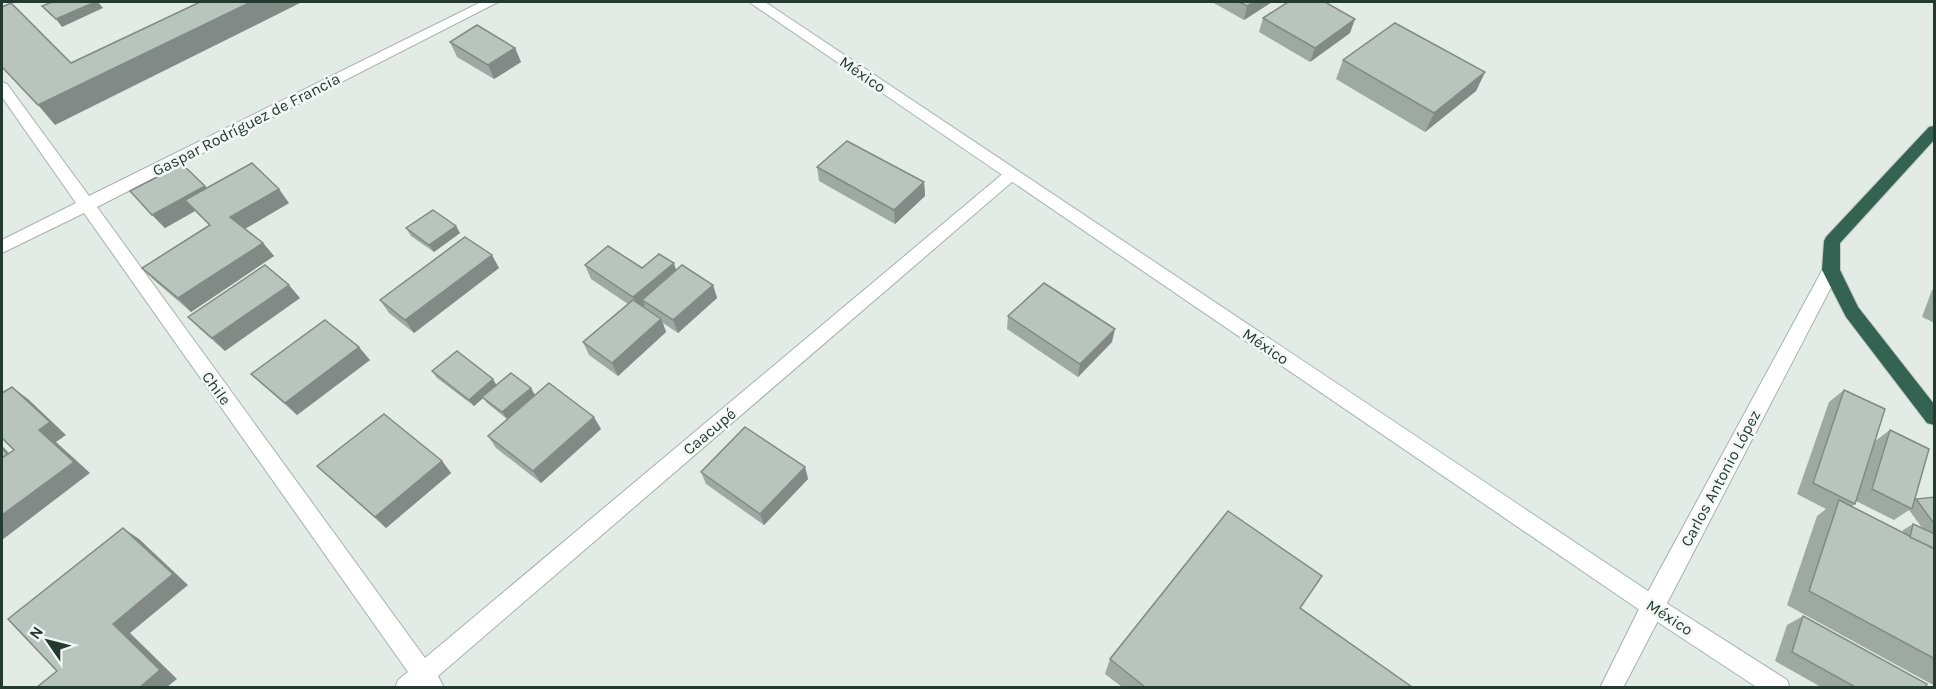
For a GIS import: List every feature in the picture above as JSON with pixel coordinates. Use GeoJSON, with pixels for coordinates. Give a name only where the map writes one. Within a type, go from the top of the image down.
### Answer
{"type":"FeatureCollection","features":[{"type":"Feature","properties":{"kind":"highway"},"geometry":{"type":"LineString","coordinates":[[1935,130],[1832,241],[1831,270],[1852,312],[1935,417]]}},
{"type":"Feature","properties":{"kind":"street","name":"Gaspar Rodríguez de Francia"},"geometry":{"type":"LineString","coordinates":[[2,247],[491,2]]}},
{"type":"Feature","properties":{"kind":"street","name":"México"},"geometry":{"type":"LineString","coordinates":[[756,2],[1652,606],[1779,687]]}},
{"type":"Feature","properties":{"kind":"street","name":"Chile"},"geometry":{"type":"LineString","coordinates":[[2,87],[420,683]]}},
{"type":"Feature","properties":{"kind":"street","name":"Caacupé"},"geometry":{"type":"LineString","coordinates":[[420,683],[1012,175]]}},
{"type":"Feature","properties":{"kind":"street","name":"Carlos Antonio López"},"geometry":{"type":"LineString","coordinates":[[1611,687],[1831,270]]}},
{"type":"Feature","properties":{"kind":"building"},"geometry":{"type":"Polygon","coordinates":[[[52,2],[95,2],[56,19],[42,6],[52,2]]]}},
{"type":"Feature","properties":{"kind":"building"},"geometry":{"type":"Polygon","coordinates":[[[200,2],[251,2],[38,105],[2,67],[2,7],[11,3],[71,63],[200,2]]]}},
{"type":"Feature","properties":{"kind":"building"},"geometry":{"type":"Polygon","coordinates":[[[1239,2],[1254,2],[1247,6],[1239,2]]]}},
{"type":"Feature","properties":{"kind":"building"},"geometry":{"type":"Polygon","coordinates":[[[1288,2],[1325,2],[1355,19],[1315,48],[1263,18],[1288,2]]]}},
{"type":"Feature","properties":{"kind":"building"},"geometry":{"type":"Polygon","coordinates":[[[1395,23],[1485,72],[1434,113],[1343,60],[1395,23]]]}},
{"type":"Feature","properties":{"kind":"building"},"geometry":{"type":"Polygon","coordinates":[[[477,25],[515,48],[488,65],[450,42],[477,25]]]}},
{"type":"Feature","properties":{"kind":"building"},"geometry":{"type":"Polygon","coordinates":[[[847,141],[924,182],[894,210],[817,167],[847,141]]]}},
{"type":"Feature","properties":{"kind":"building"},"geometry":{"type":"Polygon","coordinates":[[[252,163],[279,189],[230,217],[263,243],[178,298],[142,268],[210,225],[185,200],[252,163]]]}},
{"type":"Feature","properties":{"kind":"building"},"geometry":{"type":"Polygon","coordinates":[[[182,164],[205,186],[152,215],[130,191],[182,164]]]}},
{"type":"Feature","properties":{"kind":"building"},"geometry":{"type":"Polygon","coordinates":[[[433,210],[456,226],[429,245],[406,228],[433,210]]]}},
{"type":"Feature","properties":{"kind":"building"},"geometry":{"type":"Polygon","coordinates":[[[465,237],[492,255],[405,320],[380,300],[465,237]]]}},
{"type":"Feature","properties":{"kind":"building"},"geometry":{"type":"Polygon","coordinates":[[[608,246],[642,268],[659,254],[674,263],[633,297],[585,265],[608,246]]]}},
{"type":"Feature","properties":{"kind":"building"},"geometry":{"type":"Polygon","coordinates":[[[265,265],[289,285],[212,338],[188,317],[265,265]]]}},
{"type":"Feature","properties":{"kind":"building"},"geometry":{"type":"Polygon","coordinates":[[[682,265],[713,285],[673,320],[642,300],[682,265]]]}},
{"type":"Feature","properties":{"kind":"building"},"geometry":{"type":"Polygon","coordinates":[[[1044,283],[1115,329],[1080,364],[1008,316],[1044,283]]]}},
{"type":"Feature","properties":{"kind":"building"},"geometry":{"type":"Polygon","coordinates":[[[633,300],[661,319],[612,363],[583,342],[633,300]]]}},
{"type":"Feature","properties":{"kind":"building"},"geometry":{"type":"Polygon","coordinates":[[[325,320],[359,347],[285,403],[251,374],[325,320]]]}},
{"type":"Feature","properties":{"kind":"building"},"geometry":{"type":"Polygon","coordinates":[[[457,351],[493,379],[469,400],[432,371],[457,351]]]}},
{"type":"Feature","properties":{"kind":"building"},"geometry":{"type":"Polygon","coordinates":[[[511,373],[531,388],[502,412],[482,397],[511,373]]]}},
{"type":"Feature","properties":{"kind":"building"},"geometry":{"type":"Polygon","coordinates":[[[549,383],[594,417],[533,471],[488,436],[549,383]]]}},
{"type":"Feature","properties":{"kind":"building"},"geometry":{"type":"Polygon","coordinates":[[[12,387],[50,422],[39,430],[74,462],[2,515],[2,458],[14,450],[2,438],[2,393],[12,387]]]}},
{"type":"Feature","properties":{"kind":"building"},"geometry":{"type":"Polygon","coordinates":[[[1844,390],[1885,409],[1855,504],[1813,483],[1844,390]]]}},
{"type":"Feature","properties":{"kind":"building"},"geometry":{"type":"Polygon","coordinates":[[[384,414],[442,461],[375,517],[317,466],[384,414]]]}},
{"type":"Feature","properties":{"kind":"building"},"geometry":{"type":"Polygon","coordinates":[[[745,427],[805,467],[760,514],[701,472],[745,427]]]}},
{"type":"Feature","properties":{"kind":"building"},"geometry":{"type":"Polygon","coordinates":[[[1890,430],[1929,449],[1912,509],[1872,489],[1890,430]]]}},
{"type":"Feature","properties":{"kind":"building"},"geometry":{"type":"Polygon","coordinates":[[[2,448],[7,454],[2,458],[2,448]]]}},
{"type":"Feature","properties":{"kind":"building"},"geometry":{"type":"Polygon","coordinates":[[[1935,497],[1935,525],[1916,499],[1935,497]]]}},
{"type":"Feature","properties":{"kind":"building"},"geometry":{"type":"Polygon","coordinates":[[[1839,500],[1935,549],[1935,659],[1809,591],[1839,500]]]}},
{"type":"Feature","properties":{"kind":"building"},"geometry":{"type":"Polygon","coordinates":[[[1228,511],[1322,576],[1300,608],[1412,687],[1145,687],[1110,659],[1228,511]]]}},
{"type":"Feature","properties":{"kind":"building"},"geometry":{"type":"Polygon","coordinates":[[[1913,524],[1935,534],[1935,549],[1910,537],[1913,524]]]}},
{"type":"Feature","properties":{"kind":"building"},"geometry":{"type":"Polygon","coordinates":[[[123,528],[173,574],[113,624],[160,670],[140,687],[37,687],[57,671],[8,619],[123,528]]]}},
{"type":"Feature","properties":{"kind":"building"},"geometry":{"type":"Polygon","coordinates":[[[1803,616],[1927,684],[1926,687],[1855,687],[1792,652],[1803,616]]]}}]}
